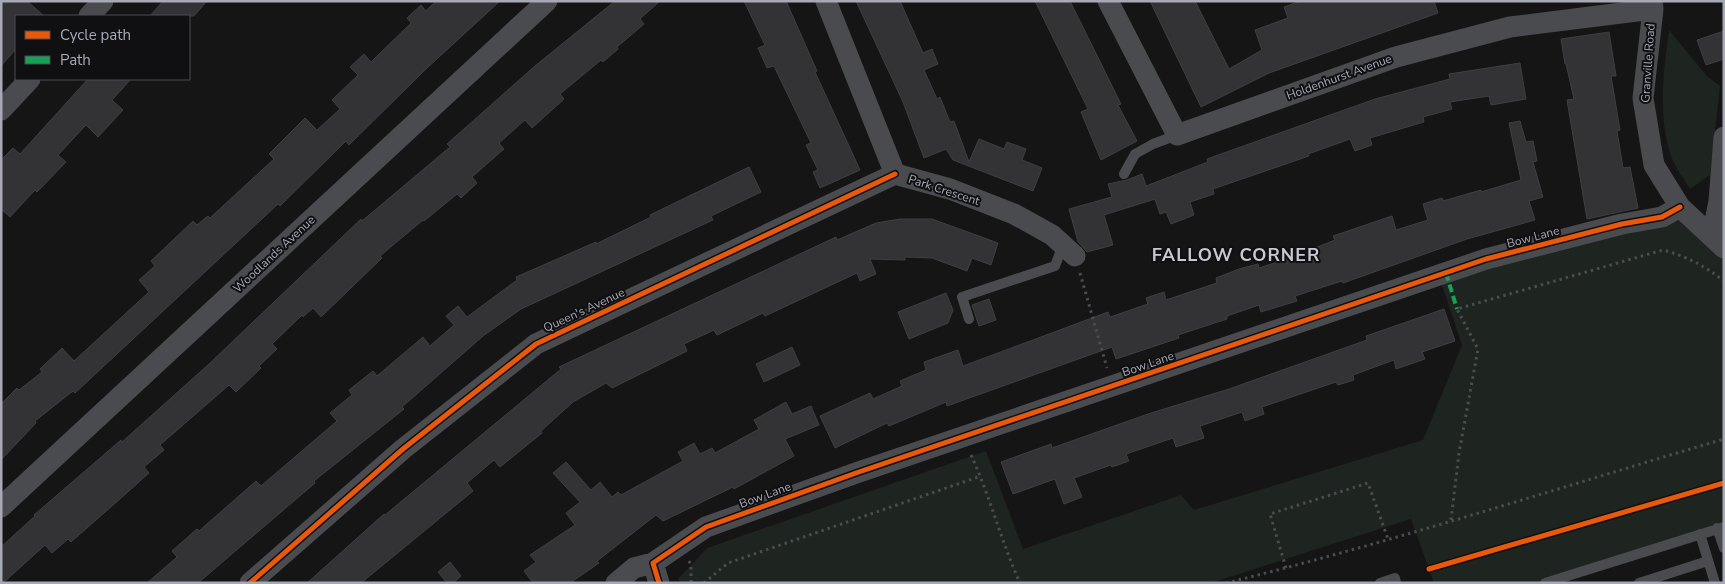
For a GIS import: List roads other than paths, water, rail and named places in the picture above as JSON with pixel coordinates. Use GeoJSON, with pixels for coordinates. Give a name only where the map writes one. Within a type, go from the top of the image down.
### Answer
{"type":"FeatureCollection","features":[{"type":"Feature","properties":{"kind":"street"},"geometry":{"type":"LineString","coordinates":[[90,15],[104,1]]}},
{"type":"Feature","properties":{"kind":"street","name":"Woodlands Avenue"},"geometry":{"type":"LineString","coordinates":[[1,507],[547,1]]}},
{"type":"Feature","properties":{"kind":"street","name":"Park Crescent"},"geometry":{"type":"LineString","coordinates":[[826,1],[895,174],[950,189],[1014,214],[1052,235],[1069,250]]}},
{"type":"Feature","properties":{"kind":"street"},"geometry":{"type":"LineString","coordinates":[[1108,1],[1177,135]]}},
{"type":"Feature","properties":{"kind":"street","name":"Holdenhurst Avenue"},"geometry":{"type":"LineString","coordinates":[[1177,135],[1406,54],[1510,27],[1652,5]]}},
{"type":"Feature","properties":{"kind":"street","name":"Granville Road"},"geometry":{"type":"LineString","coordinates":[[1652,5],[1643,98],[1654,165],[1680,207],[1718,242]]}},
{"type":"Feature","properties":{"kind":"street"},"geometry":{"type":"LineString","coordinates":[[1,110],[29,80]]}},
{"type":"Feature","properties":{"kind":"street"},"geometry":{"type":"LineString","coordinates":[[1718,242],[1724,137]]}},
{"type":"Feature","properties":{"kind":"street","name":"Queen's Avenue"},"geometry":{"type":"LineString","coordinates":[[250,583],[403,449],[536,344],[895,174]]}},
{"type":"Feature","properties":{"kind":"street","name":"Bow Lane"},"geometry":{"type":"LineString","coordinates":[[616,583],[634,568],[656,573],[706,528],[856,473],[1486,259],[1622,224],[1662,217],[1680,207]]}},
{"type":"Feature","properties":{"kind":"lane"},"geometry":{"type":"LineString","coordinates":[[1124,174],[1135,154],[1153,144],[1177,135]]}},
{"type":"Feature","properties":{"kind":"lane"},"geometry":{"type":"LineString","coordinates":[[969,319],[962,297],[1055,266],[1069,250]]}},
{"type":"Feature","properties":{"kind":"lane"},"geometry":{"type":"LineString","coordinates":[[1545,583],[1721,527],[1724,548]]}},
{"type":"Feature","properties":{"kind":"lane"},"geometry":{"type":"LineString","coordinates":[[1700,534],[1715,583]]}},
{"type":"Feature","properties":{"kind":"lane"},"geometry":{"type":"LineString","coordinates":[[1639,583],[1708,561]]}},
{"type":"Feature","properties":{"kind":"lane"},"geometry":{"type":"LineString","coordinates":[[1380,583],[1395,578],[1396,583]]}},
{"type":"Feature","properties":{"kind":"district","name":"FALLOW CORNER"},"geometry":{"type":"Point","coordinates":[1236,255]}}]}
